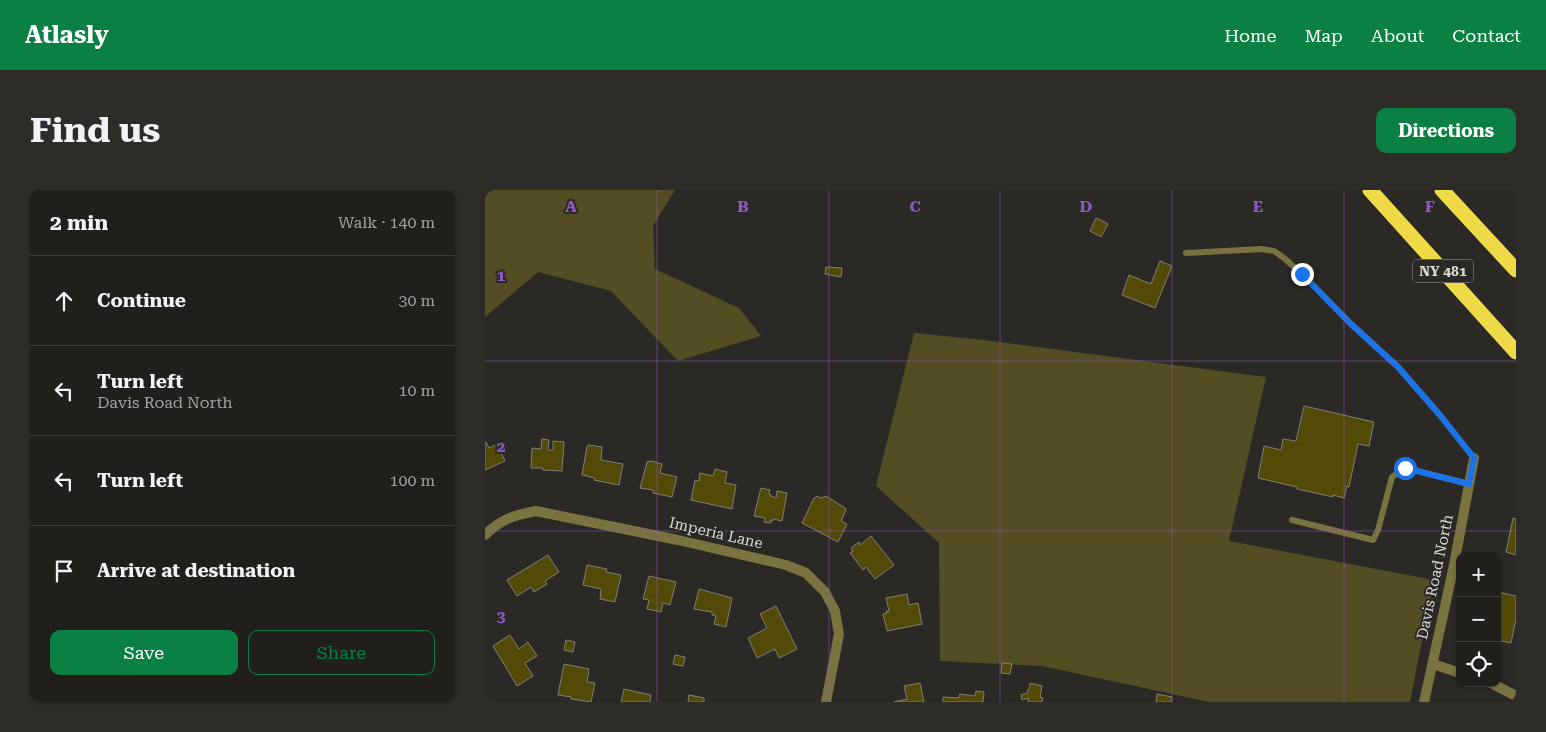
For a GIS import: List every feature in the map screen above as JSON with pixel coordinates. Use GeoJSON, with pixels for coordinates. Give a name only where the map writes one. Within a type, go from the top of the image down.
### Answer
{"type":"FeatureCollection","features":[{"type":"Feature","properties":{"kind":"highway","name":"NY 481"},"geometry":{"type":"LineString","coordinates":[[1370,190],[1516,352]]}},
{"type":"Feature","properties":{"kind":"highway"},"geometry":{"type":"LineString","coordinates":[[1443,190],[1516,270]]}},
{"type":"Feature","properties":{"kind":"street","name":"Davis Road North"},"geometry":{"type":"LineString","coordinates":[[1424,702],[1454,565],[1474,458]]}},
{"type":"Feature","properties":{"kind":"street","name":"Imperia Lane"},"geometry":{"type":"LineString","coordinates":[[485,535],[495,525],[514,515],[536,512],[678,540],[786,565],[806,573],[825,592],[835,611],[839,634],[826,702]]}},
{"type":"Feature","properties":{"kind":"street"},"geometry":{"type":"LineString","coordinates":[[1433,664],[1456,672]]}},
{"type":"Feature","properties":{"kind":"street"},"geometry":{"type":"LineString","coordinates":[[1500,687],[1516,696]]}},
{"type":"Feature","properties":{"kind":"lane"},"geometry":{"type":"LineString","coordinates":[[1186,253],[1262,249],[1274,252],[1284,258],[1398,367],[1474,458]]}},
{"type":"Feature","properties":{"kind":"lane"},"geometry":{"type":"LineString","coordinates":[[1292,520],[1373,540],[1378,530],[1392,476],[1405,468],[1469,484]]}},
{"type":"Feature","properties":{"kind":"shaded area"},"geometry":{"type":"Polygon","coordinates":[[[485,190],[675,190],[653,226],[655,269],[739,308],[761,336],[678,361],[611,291],[538,272],[485,317],[485,190]]]}},
{"type":"Feature","properties":{"kind":"shaded area"},"geometry":{"type":"Polygon","coordinates":[[[914,333],[984,340],[1266,377],[1229,541],[1434,580],[1410,702],[1209,702],[1042,666],[940,661],[939,543],[876,486],[914,333]]]}},
{"type":"Feature","properties":{"kind":"building"},"geometry":{"type":"Polygon","coordinates":[[[1096,218],[1108,224],[1101,237],[1090,231],[1096,218]]]}},
{"type":"Feature","properties":{"kind":"building"},"geometry":{"type":"Polygon","coordinates":[[[1160,261],[1172,266],[1155,308],[1122,295],[1129,275],[1151,284],[1160,261]]]}},
{"type":"Feature","properties":{"kind":"building"},"geometry":{"type":"Polygon","coordinates":[[[826,267],[842,268],[841,277],[825,274],[826,267]]]}},
{"type":"Feature","properties":{"kind":"building"},"geometry":{"type":"Polygon","coordinates":[[[1304,406],[1374,422],[1369,446],[1358,444],[1349,487],[1347,486],[1344,498],[1297,489],[1297,487],[1258,478],[1264,446],[1281,450],[1283,439],[1296,441],[1304,406]]]}},
{"type":"Feature","properties":{"kind":"building"},"geometry":{"type":"Polygon","coordinates":[[[542,439],[549,440],[548,450],[553,450],[553,441],[564,442],[562,471],[531,468],[532,448],[541,449],[542,439]]]}},
{"type":"Feature","properties":{"kind":"building"},"geometry":{"type":"Polygon","coordinates":[[[485,443],[489,448],[497,444],[505,461],[485,470],[485,443]]]}},
{"type":"Feature","properties":{"kind":"building"},"geometry":{"type":"Polygon","coordinates":[[[587,446],[602,447],[601,460],[623,464],[619,485],[594,480],[595,478],[582,475],[587,446]]]}},
{"type":"Feature","properties":{"kind":"building"},"geometry":{"type":"Polygon","coordinates":[[[651,461],[662,464],[660,473],[677,477],[672,497],[653,493],[653,490],[640,488],[647,462],[651,461]]]}},
{"type":"Feature","properties":{"kind":"building"},"geometry":{"type":"Polygon","coordinates":[[[715,469],[727,472],[725,483],[736,485],[732,509],[691,500],[695,480],[699,481],[700,473],[713,476],[715,469]]]}},
{"type":"Feature","properties":{"kind":"building"},"geometry":{"type":"Polygon","coordinates":[[[761,488],[770,490],[769,494],[776,498],[777,491],[787,493],[782,521],[773,519],[771,523],[764,522],[765,518],[754,516],[761,488]]]}},
{"type":"Feature","properties":{"kind":"building"},"geometry":{"type":"Polygon","coordinates":[[[817,496],[821,498],[826,496],[846,510],[841,521],[847,524],[838,542],[802,523],[814,498],[817,496]]]}},
{"type":"Feature","properties":{"kind":"building"},"geometry":{"type":"Polygon","coordinates":[[[1513,518],[1516,519],[1516,555],[1506,552],[1513,518]]]}},
{"type":"Feature","properties":{"kind":"building"},"geometry":{"type":"Polygon","coordinates":[[[871,536],[894,565],[875,579],[866,567],[863,570],[850,553],[853,551],[851,548],[859,542],[860,545],[871,536]]]}},
{"type":"Feature","properties":{"kind":"building"},"geometry":{"type":"Polygon","coordinates":[[[548,555],[559,572],[545,581],[547,584],[534,592],[531,587],[517,596],[507,580],[548,555]]]}},
{"type":"Feature","properties":{"kind":"building"},"geometry":{"type":"Polygon","coordinates":[[[587,565],[607,569],[606,572],[621,575],[615,602],[600,599],[601,589],[583,585],[587,565]]]}},
{"type":"Feature","properties":{"kind":"building"},"geometry":{"type":"Polygon","coordinates":[[[649,576],[676,582],[670,605],[663,603],[661,612],[647,609],[649,600],[643,599],[649,576]]]}},
{"type":"Feature","properties":{"kind":"building"},"geometry":{"type":"Polygon","coordinates":[[[699,589],[732,598],[726,627],[714,624],[716,616],[712,615],[712,612],[694,609],[699,589]]]}},
{"type":"Feature","properties":{"kind":"building"},"geometry":{"type":"Polygon","coordinates":[[[1501,593],[1516,596],[1516,619],[1511,643],[1501,641],[1501,593]]]}},
{"type":"Feature","properties":{"kind":"building"},"geometry":{"type":"Polygon","coordinates":[[[907,594],[909,605],[918,603],[922,624],[887,631],[883,614],[889,611],[886,598],[907,594]]]}},
{"type":"Feature","properties":{"kind":"building"},"geometry":{"type":"Polygon","coordinates":[[[776,606],[797,649],[779,658],[775,649],[757,658],[748,638],[767,628],[760,614],[776,606]]]}},
{"type":"Feature","properties":{"kind":"building"},"geometry":{"type":"Polygon","coordinates":[[[510,635],[519,649],[528,642],[537,656],[525,663],[533,676],[517,686],[493,646],[510,635]]]}},
{"type":"Feature","properties":{"kind":"building"},"geometry":{"type":"Polygon","coordinates":[[[566,640],[575,642],[573,652],[564,650],[566,640]]]}},
{"type":"Feature","properties":{"kind":"building"},"geometry":{"type":"Polygon","coordinates":[[[675,655],[685,657],[683,666],[673,664],[675,655]]]}},
{"type":"Feature","properties":{"kind":"building"},"geometry":{"type":"Polygon","coordinates":[[[1002,663],[1012,664],[1010,674],[1001,673],[1002,663]]]}},
{"type":"Feature","properties":{"kind":"building"},"geometry":{"type":"Polygon","coordinates":[[[564,664],[589,669],[587,682],[595,683],[591,702],[558,695],[564,664]]]}},
{"type":"Feature","properties":{"kind":"building"},"geometry":{"type":"Polygon","coordinates":[[[920,683],[924,702],[894,702],[907,699],[904,686],[920,683]]]}},
{"type":"Feature","properties":{"kind":"building"},"geometry":{"type":"Polygon","coordinates":[[[1030,683],[1042,686],[1040,697],[1043,698],[1042,702],[1028,702],[1029,698],[1022,700],[1021,695],[1027,693],[1030,683]]]}},
{"type":"Feature","properties":{"kind":"building"},"geometry":{"type":"Polygon","coordinates":[[[624,689],[651,695],[650,702],[621,702],[624,689]]]}},
{"type":"Feature","properties":{"kind":"building"},"geometry":{"type":"Polygon","coordinates":[[[976,691],[984,692],[983,702],[943,702],[943,697],[959,698],[960,694],[975,696],[976,691]]]}},
{"type":"Feature","properties":{"kind":"building"},"geometry":{"type":"Polygon","coordinates":[[[1157,694],[1172,697],[1171,702],[1156,702],[1157,694]]]}},
{"type":"Feature","properties":{"kind":"building"},"geometry":{"type":"Polygon","coordinates":[[[689,695],[704,698],[704,702],[688,702],[689,695]]]}},
{"type":"Feature","properties":{"kind":"route"},"geometry":{"type":"LineString","coordinates":[[1302,274],[1351,324],[1398,367],[1474,458],[1469,484],[1405,468]]}}]}
